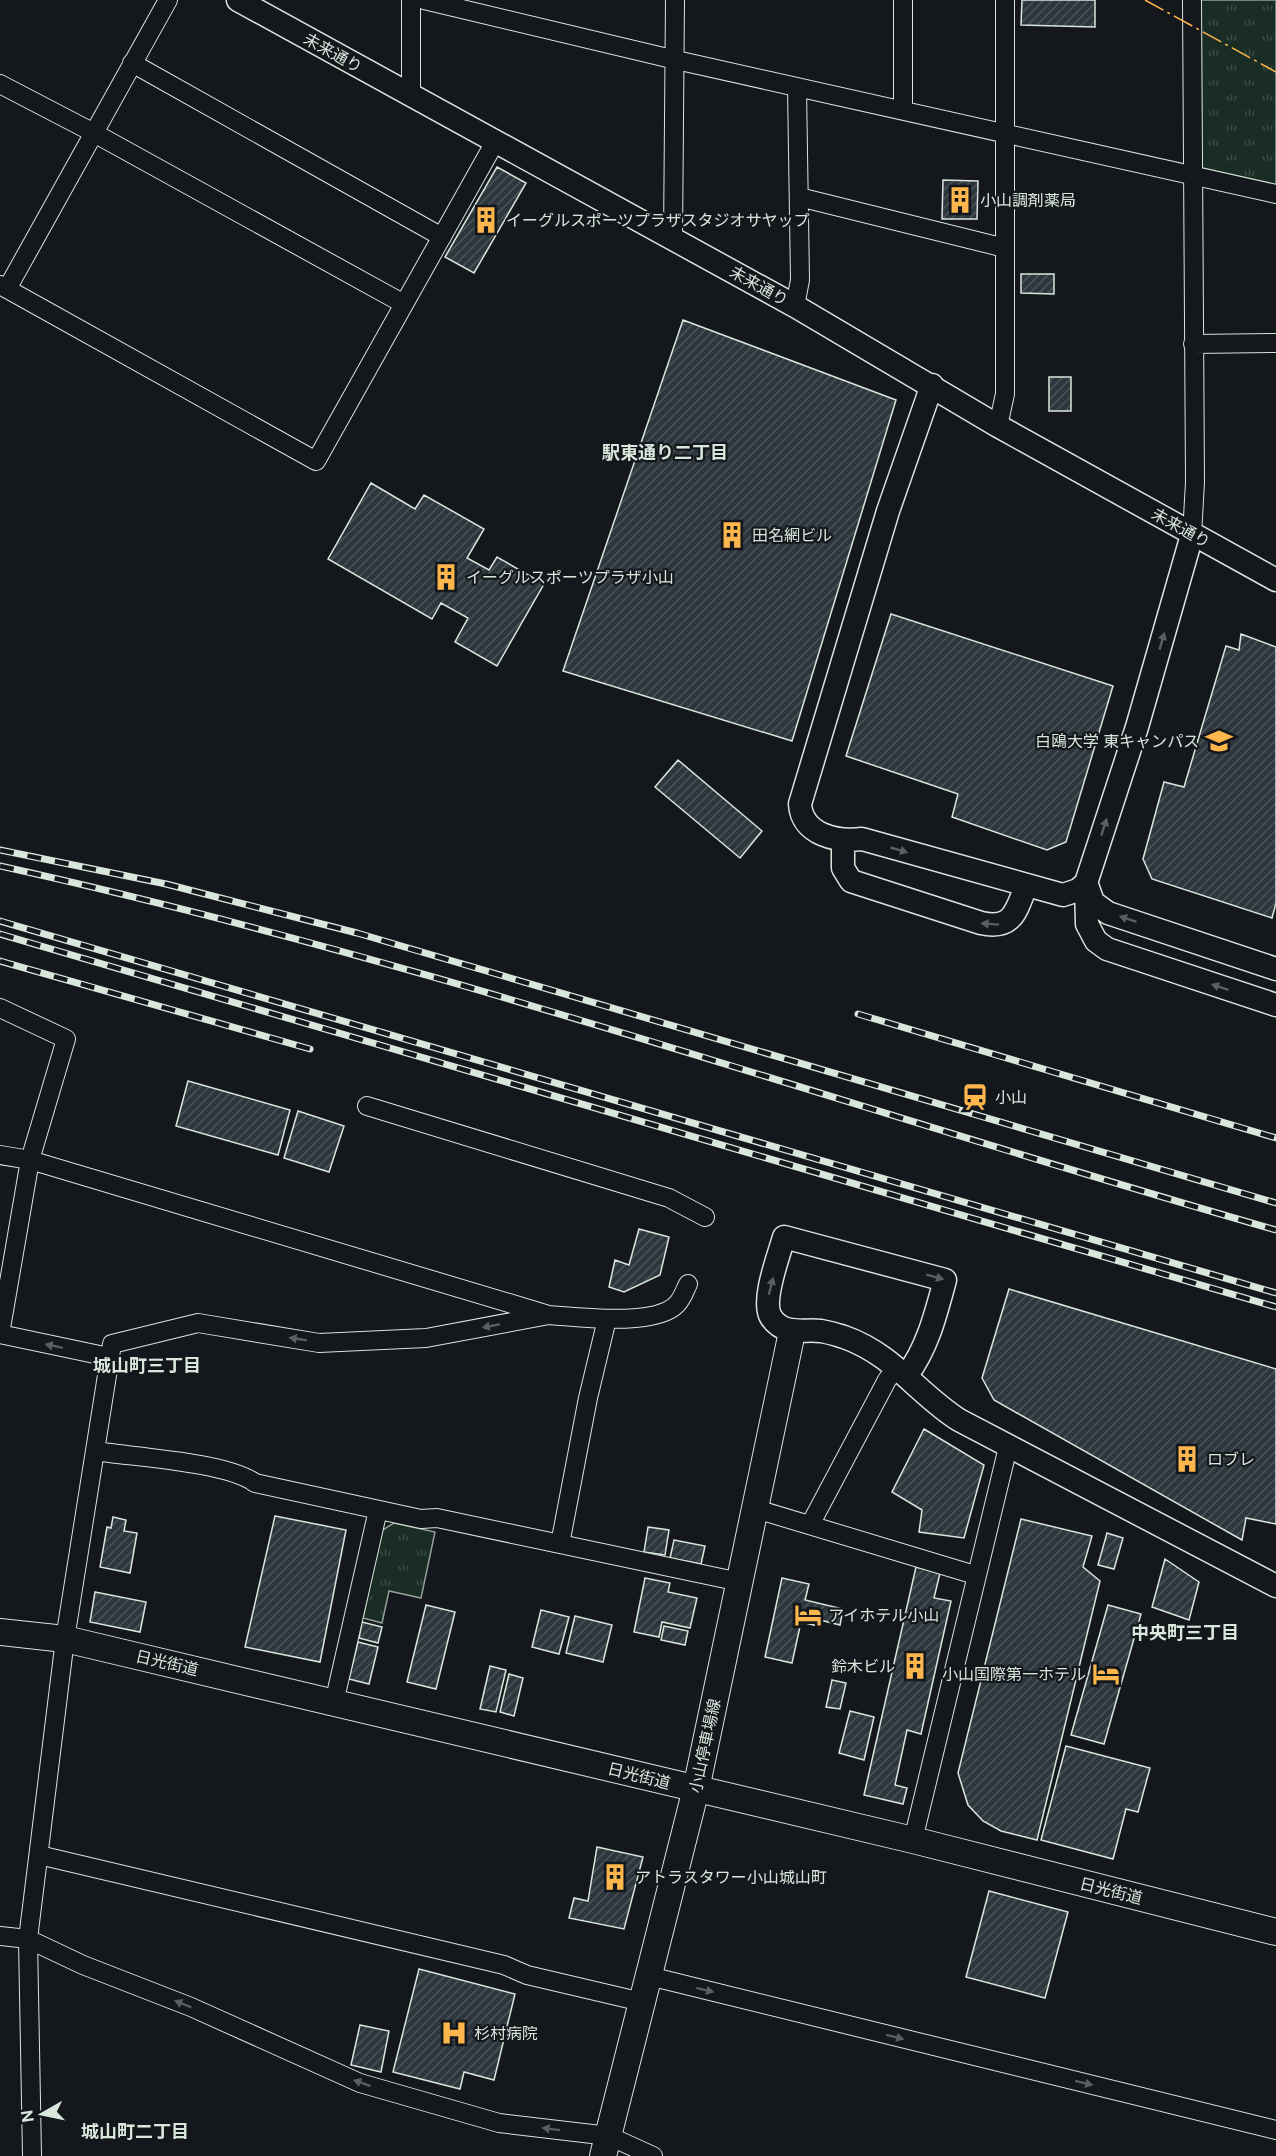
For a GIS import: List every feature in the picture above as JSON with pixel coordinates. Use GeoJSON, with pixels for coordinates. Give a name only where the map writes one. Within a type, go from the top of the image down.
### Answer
{"type":"FeatureCollection","features":[{"type":"Feature","properties":{"kind":"main road","name":"小山停車場線"},"geometry":{"type":"LineString","coordinates":[[606,2146],[696,1789],[792,1332]]}},
{"type":"Feature","properties":{"kind":"main road","name":"日光街道"},"geometry":{"type":"LineString","coordinates":[[0,1632],[65,1639],[913,1840],[1276,1932]]}},
{"type":"Feature","properties":{"kind":"street"},"geometry":{"type":"LineString","coordinates":[[168,0],[94,133],[3,287],[316,461],[495,142]]}},
{"type":"Feature","properties":{"kind":"street","name":"未来通り"},"geometry":{"type":"LineString","coordinates":[[238,0],[795,306],[998,426],[1276,580]]}},
{"type":"Feature","properties":{"kind":"street"},"geometry":{"type":"LineString","coordinates":[[411,0],[411,96]]}},
{"type":"Feature","properties":{"kind":"street"},"geometry":{"type":"LineString","coordinates":[[424,0],[676,60],[1276,194]]}},
{"type":"Feature","properties":{"kind":"street"},"geometry":{"type":"LineString","coordinates":[[673,239],[675,0]]}},
{"type":"Feature","properties":{"kind":"street"},"geometry":{"type":"LineString","coordinates":[[903,0],[903,110]]}},
{"type":"Feature","properties":{"kind":"street"},"geometry":{"type":"LineString","coordinates":[[998,426],[1005,394],[1005,0]]}},
{"type":"Feature","properties":{"kind":"street"},"geometry":{"type":"LineString","coordinates":[[1192,0],[1192,344],[1195,482],[1192,535],[1137,727],[1086,883],[1087,924],[1096,941],[1107,949],[1276,1005]]}},
{"type":"Feature","properties":{"kind":"street"},"geometry":{"type":"LineString","coordinates":[[132,63],[442,237]]}},
{"type":"Feature","properties":{"kind":"street"},"geometry":{"type":"LineString","coordinates":[[0,84],[94,133],[404,304]]}},
{"type":"Feature","properties":{"kind":"street"},"geometry":{"type":"LineString","coordinates":[[795,306],[800,280],[797,87]]}},
{"type":"Feature","properties":{"kind":"street"},"geometry":{"type":"LineString","coordinates":[[799,197],[1005,248]]}},
{"type":"Feature","properties":{"kind":"street"},"geometry":{"type":"LineString","coordinates":[[1192,344],[1276,343]]}},
{"type":"Feature","properties":{"kind":"street"},"geometry":{"type":"LineString","coordinates":[[932,385],[888,511],[800,804],[801,813],[811,828],[843,841],[862,839],[1026,886],[1063,895],[1078,890],[1086,883]]}},
{"type":"Feature","properties":{"kind":"street"},"geometry":{"type":"LineString","coordinates":[[843,841],[843,868],[851,880],[981,923],[999,925],[1009,921],[1016,911],[1026,886]]}},
{"type":"Feature","properties":{"kind":"street"},"geometry":{"type":"LineString","coordinates":[[1086,883],[1092,902],[1099,909],[1276,969]]}},
{"type":"Feature","properties":{"kind":"street"},"geometry":{"type":"LineString","coordinates":[[0,1008],[66,1040],[30,1160],[0,1334],[109,1357]]}},
{"type":"Feature","properties":{"kind":"street"},"geometry":{"type":"LineString","coordinates":[[367,1106],[669,1198],[705,1216]]}},
{"type":"Feature","properties":{"kind":"street"},"geometry":{"type":"LineString","coordinates":[[0,1155],[30,1160],[549,1315],[607,1319],[653,1316],[676,1305],[688,1284]]}},
{"type":"Feature","properties":{"kind":"street"},"geometry":{"type":"LineString","coordinates":[[810,1526],[887,1380],[902,1371],[917,1362],[931,1329],[945,1280],[784,1237],[767,1307],[773,1321],[792,1332],[822,1331],[857,1342],[902,1371],[942,1409],[1008,1447],[1276,1586]]}},
{"type":"Feature","properties":{"kind":"street"},"geometry":{"type":"LineString","coordinates":[[32,2156],[28,1939],[65,1639],[112,1344],[198,1323],[319,1343],[426,1338],[549,1315]]}},
{"type":"Feature","properties":{"kind":"street"},"geometry":{"type":"LineString","coordinates":[[560,1544],[588,1398],[607,1319]]}},
{"type":"Feature","properties":{"kind":"street"},"geometry":{"type":"LineString","coordinates":[[913,1840],[975,1575],[1008,1447]]}},
{"type":"Feature","properties":{"kind":"street"},"geometry":{"type":"LineString","coordinates":[[94,1451],[204,1467],[246,1476],[255,1483],[378,1510],[421,1519],[437,1518],[740,1582]]}},
{"type":"Feature","properties":{"kind":"street"},"geometry":{"type":"LineString","coordinates":[[756,1509],[975,1575]]}},
{"type":"Feature","properties":{"kind":"street"},"geometry":{"type":"LineString","coordinates":[[334,1703],[378,1510]]}},
{"type":"Feature","properties":{"kind":"street"},"geometry":{"type":"LineString","coordinates":[[39,1855],[504,1965],[527,1975],[642,2002]]}},
{"type":"Feature","properties":{"kind":"street"},"geometry":{"type":"LineString","coordinates":[[0,1936],[28,1939],[83,1965],[191,2007],[360,2083],[499,2123],[652,2156]]}},
{"type":"Feature","properties":{"kind":"street"},"geometry":{"type":"LineString","coordinates":[[648,1976],[1276,2130]]}},
{"type":"Feature","properties":{"kind":"green space"},"geometry":{"type":"Polygon","coordinates":[[[1196,0],[1276,0],[1276,185],[1199,168],[1196,0]]]}},
{"type":"Feature","properties":{"kind":"green space"},"geometry":{"type":"Polygon","coordinates":[[[394,1523],[435,1532],[421,1598],[389,1591],[382,1623],[363,1618],[381,1531],[394,1523]]]}},
{"type":"Feature","properties":{"kind":"building"},"geometry":{"type":"Polygon","coordinates":[[[1022,0],[1095,0],[1095,27],[1021,25],[1022,0]]]}},
{"type":"Feature","properties":{"kind":"building","name":"イーグルスポーツプラザスタジオサヤップ"},"geometry":{"type":"Polygon","coordinates":[[[497,167],[526,183],[474,273],[445,257],[497,167]]]}},
{"type":"Feature","properties":{"kind":"building","name":"小山調剤薬局"},"geometry":{"type":"Polygon","coordinates":[[[943,180],[978,181],[977,219],[942,219],[943,180]]]}},
{"type":"Feature","properties":{"kind":"building"},"geometry":{"type":"Polygon","coordinates":[[[1021,274],[1054,274],[1054,294],[1021,293],[1021,274]]]}},
{"type":"Feature","properties":{"kind":"building","name":"田名網ビル"},"geometry":{"type":"Polygon","coordinates":[[[683,320],[896,400],[792,741],[563,671],[683,320]]]}},
{"type":"Feature","properties":{"kind":"building"},"geometry":{"type":"Polygon","coordinates":[[[1049,377],[1071,377],[1071,411],[1049,411],[1049,377]]]}},
{"type":"Feature","properties":{"kind":"building","name":"イーグルスポーツプラザ小山"},"geometry":{"type":"Polygon","coordinates":[[[371,483],[415,509],[424,495],[484,529],[467,558],[489,570],[497,557],[544,584],[497,666],[455,642],[468,618],[441,603],[432,619],[328,559],[371,483]]]}},
{"type":"Feature","properties":{"kind":"building"},"geometry":{"type":"Polygon","coordinates":[[[891,614],[1113,686],[1066,842],[1047,850],[952,817],[958,794],[846,756],[891,614]]]}},
{"type":"Feature","properties":{"kind":"building","name":"白鴎大学 東キャンパス"},"geometry":{"type":"Polygon","coordinates":[[[1241,634],[1276,647],[1276,903],[1272,918],[1152,879],[1143,859],[1164,782],[1184,787],[1226,646],[1239,650],[1241,634]]]}},
{"type":"Feature","properties":{"kind":"building"},"geometry":{"type":"Polygon","coordinates":[[[678,760],[762,831],[740,858],[655,787],[678,760]]]}},
{"type":"Feature","properties":{"kind":"building"},"geometry":{"type":"Polygon","coordinates":[[[188,1081],[290,1110],[278,1155],[176,1126],[188,1081]]]}},
{"type":"Feature","properties":{"kind":"building"},"geometry":{"type":"Polygon","coordinates":[[[298,1111],[344,1126],[329,1172],[284,1158],[298,1111]]]}},
{"type":"Feature","properties":{"kind":"building"},"geometry":{"type":"Polygon","coordinates":[[[639,1229],[669,1237],[660,1275],[624,1292],[609,1287],[615,1260],[629,1265],[639,1229]]]}},
{"type":"Feature","properties":{"kind":"building","name":"ロブレ"},"geometry":{"type":"Polygon","coordinates":[[[1009,1289],[1276,1369],[1276,1524],[1246,1518],[1242,1540],[994,1400],[982,1378],[1009,1289]]]}},
{"type":"Feature","properties":{"kind":"building"},"geometry":{"type":"Polygon","coordinates":[[[924,1429],[984,1465],[964,1538],[919,1532],[922,1510],[892,1492],[924,1429]]]}},
{"type":"Feature","properties":{"kind":"building"},"geometry":{"type":"Polygon","coordinates":[[[275,1516],[346,1530],[320,1662],[245,1647],[275,1516]]]}},
{"type":"Feature","properties":{"kind":"building"},"geometry":{"type":"Polygon","coordinates":[[[113,1517],[126,1520],[124,1531],[137,1533],[130,1573],[100,1567],[107,1527],[111,1528],[113,1517]]]}},
{"type":"Feature","properties":{"kind":"building"},"geometry":{"type":"Polygon","coordinates":[[[1021,1519],[1092,1536],[1083,1567],[1100,1581],[1037,1840],[1001,1831],[983,1821],[968,1805],[958,1773],[1021,1519]]]}},
{"type":"Feature","properties":{"kind":"building"},"geometry":{"type":"Polygon","coordinates":[[[648,1527],[669,1530],[665,1555],[644,1552],[648,1527]]]}},
{"type":"Feature","properties":{"kind":"building"},"geometry":{"type":"Polygon","coordinates":[[[1107,1533],[1123,1538],[1114,1569],[1098,1565],[1107,1533]]]}},
{"type":"Feature","properties":{"kind":"building"},"geometry":{"type":"Polygon","coordinates":[[[674,1540],[705,1546],[701,1564],[670,1558],[674,1540]]]}},
{"type":"Feature","properties":{"kind":"building"},"geometry":{"type":"Polygon","coordinates":[[[1165,1559],[1199,1582],[1189,1620],[1152,1607],[1165,1559]]]}},
{"type":"Feature","properties":{"kind":"building","name":"鈴木ビル"},"geometry":{"type":"Polygon","coordinates":[[[916,1567],[940,1573],[934,1598],[951,1601],[921,1734],[907,1730],[895,1785],[907,1788],[903,1804],[864,1795],[916,1567]]]}},
{"type":"Feature","properties":{"kind":"building"},"geometry":{"type":"Polygon","coordinates":[[[645,1578],[670,1583],[668,1592],[697,1598],[690,1628],[662,1622],[659,1637],[634,1632],[645,1578]]]}},
{"type":"Feature","properties":{"kind":"building","name":"アイホテル小山"},"geometry":{"type":"Polygon","coordinates":[[[782,1578],[809,1584],[805,1600],[843,1609],[840,1625],[820,1620],[818,1626],[801,1622],[792,1663],[765,1657],[782,1578]]]}},
{"type":"Feature","properties":{"kind":"building"},"geometry":{"type":"Polygon","coordinates":[[[95,1592],[146,1602],[140,1632],[90,1622],[95,1592]]]}},
{"type":"Feature","properties":{"kind":"building"},"geometry":{"type":"Polygon","coordinates":[[[426,1605],[455,1612],[436,1689],[407,1682],[426,1605]]]}},
{"type":"Feature","properties":{"kind":"building","name":"小山国際第一ホテル"},"geometry":{"type":"Polygon","coordinates":[[[1108,1605],[1141,1614],[1104,1744],[1071,1735],[1108,1605]]]}},
{"type":"Feature","properties":{"kind":"building"},"geometry":{"type":"Polygon","coordinates":[[[541,1610],[569,1617],[559,1654],[532,1647],[541,1610]]]}},
{"type":"Feature","properties":{"kind":"building"},"geometry":{"type":"Polygon","coordinates":[[[575,1616],[612,1625],[603,1662],[566,1653],[575,1616]]]}},
{"type":"Feature","properties":{"kind":"building"},"geometry":{"type":"Polygon","coordinates":[[[362,1622],[382,1627],[378,1643],[359,1638],[362,1622]]]}},
{"type":"Feature","properties":{"kind":"building"},"geometry":{"type":"Polygon","coordinates":[[[664,1626],[688,1631],[685,1645],[661,1640],[664,1626]]]}},
{"type":"Feature","properties":{"kind":"building"},"geometry":{"type":"Polygon","coordinates":[[[358,1642],[378,1647],[369,1684],[349,1679],[358,1642]]]}},
{"type":"Feature","properties":{"kind":"building"},"geometry":{"type":"Polygon","coordinates":[[[490,1666],[506,1670],[496,1712],[480,1709],[490,1666]]]}},
{"type":"Feature","properties":{"kind":"building"},"geometry":{"type":"Polygon","coordinates":[[[509,1674],[523,1678],[514,1716],[500,1712],[509,1674]]]}},
{"type":"Feature","properties":{"kind":"building"},"geometry":{"type":"Polygon","coordinates":[[[832,1680],[846,1683],[840,1709],[826,1707],[832,1680]]]}},
{"type":"Feature","properties":{"kind":"building"},"geometry":{"type":"Polygon","coordinates":[[[850,1711],[874,1717],[864,1760],[839,1753],[850,1711]]]}},
{"type":"Feature","properties":{"kind":"building"},"geometry":{"type":"Polygon","coordinates":[[[1066,1746],[1150,1768],[1138,1812],[1126,1809],[1113,1859],[1041,1840],[1066,1746]]]}},
{"type":"Feature","properties":{"kind":"building","name":"アトラスタワー小山城山町"},"geometry":{"type":"Polygon","coordinates":[[[597,1847],[643,1857],[624,1929],[569,1918],[574,1898],[588,1901],[597,1847]]]}},
{"type":"Feature","properties":{"kind":"building"},"geometry":{"type":"Polygon","coordinates":[[[989,1891],[1068,1912],[1045,1998],[966,1977],[989,1891]]]}},
{"type":"Feature","properties":{"kind":"building","name":"杉村病院"},"geometry":{"type":"Polygon","coordinates":[[[419,1969],[515,1994],[494,2080],[464,2072],[460,2089],[393,2072],[419,1969]]]}},
{"type":"Feature","properties":{"kind":"building"},"geometry":{"type":"Polygon","coordinates":[[[360,2025],[389,2031],[381,2072],[351,2065],[360,2025]]]}},
{"type":"Feature","properties":{"kind":"railway"},"geometry":{"type":"LineString","coordinates":[[0,850],[166,884],[357,933],[1276,1203]]}},
{"type":"Feature","properties":{"kind":"railway"},"geometry":{"type":"LineString","coordinates":[[0,866],[161,904],[482,991],[1276,1230]]}},
{"type":"Feature","properties":{"kind":"railway"},"geometry":{"type":"LineString","coordinates":[[0,921],[1276,1293]]}},
{"type":"Feature","properties":{"kind":"railway"},"geometry":{"type":"LineString","coordinates":[[0,934],[1276,1307]]}},
{"type":"Feature","properties":{"kind":"railway"},"geometry":{"type":"LineString","coordinates":[[0,961],[310,1049]]}},
{"type":"Feature","properties":{"kind":"railway"},"geometry":{"type":"LineString","coordinates":[[858,1014],[1276,1138]]}},
{"type":"Feature","properties":{"kind":"power"},"geometry":{"type":"LineString","coordinates":[[1145,0],[1276,72]]}},
{"type":"Feature","properties":{"kind":"place","name":"小山調剤薬局"},"geometry":{"type":"Point","coordinates":[960,200]}},
{"type":"Feature","properties":{"kind":"place","name":"イーグルスポーツプラザスタジオサヤップ"},"geometry":{"type":"Point","coordinates":[486,220]}},
{"type":"Feature","properties":{"kind":"place","name":"田名網ビル"},"geometry":{"type":"Point","coordinates":[732,535]}},
{"type":"Feature","properties":{"kind":"place","name":"イーグルスポーツプラザ小山"},"geometry":{"type":"Point","coordinates":[446,577]}},
{"type":"Feature","properties":{"kind":"place","name":"白鴎大学 東キャンパス"},"geometry":{"type":"Point","coordinates":[1219,741]}},
{"type":"Feature","properties":{"kind":"place","name":"小山"},"geometry":{"type":"Point","coordinates":[975,1097]}},
{"type":"Feature","properties":{"kind":"place","name":"ロブレ"},"geometry":{"type":"Point","coordinates":[1187,1459]}},
{"type":"Feature","properties":{"kind":"place","name":"アイホテル小山"},"geometry":{"type":"Point","coordinates":[808,1615]}},
{"type":"Feature","properties":{"kind":"place","name":"鈴木ビル"},"geometry":{"type":"Point","coordinates":[915,1666]}},
{"type":"Feature","properties":{"kind":"place","name":"小山国際第一ホテル"},"geometry":{"type":"Point","coordinates":[1106,1674]}},
{"type":"Feature","properties":{"kind":"place","name":"アトラスタワー小山城山町"},"geometry":{"type":"Point","coordinates":[615,1877]}},
{"type":"Feature","properties":{"kind":"place","name":"杉村病院"},"geometry":{"type":"Point","coordinates":[454,2033]}},
{"type":"Feature","properties":{"kind":"district","name":"駅東通り二丁目"},"geometry":{"type":"Point","coordinates":[665,452]}},
{"type":"Feature","properties":{"kind":"district","name":"城山町三丁目"},"geometry":{"type":"Point","coordinates":[147,1365]}},
{"type":"Feature","properties":{"kind":"district","name":"中央町三丁目"},"geometry":{"type":"Point","coordinates":[1185,1632]}},
{"type":"Feature","properties":{"kind":"district","name":"城山町二丁目"},"geometry":{"type":"Point","coordinates":[135,2131]}}]}
